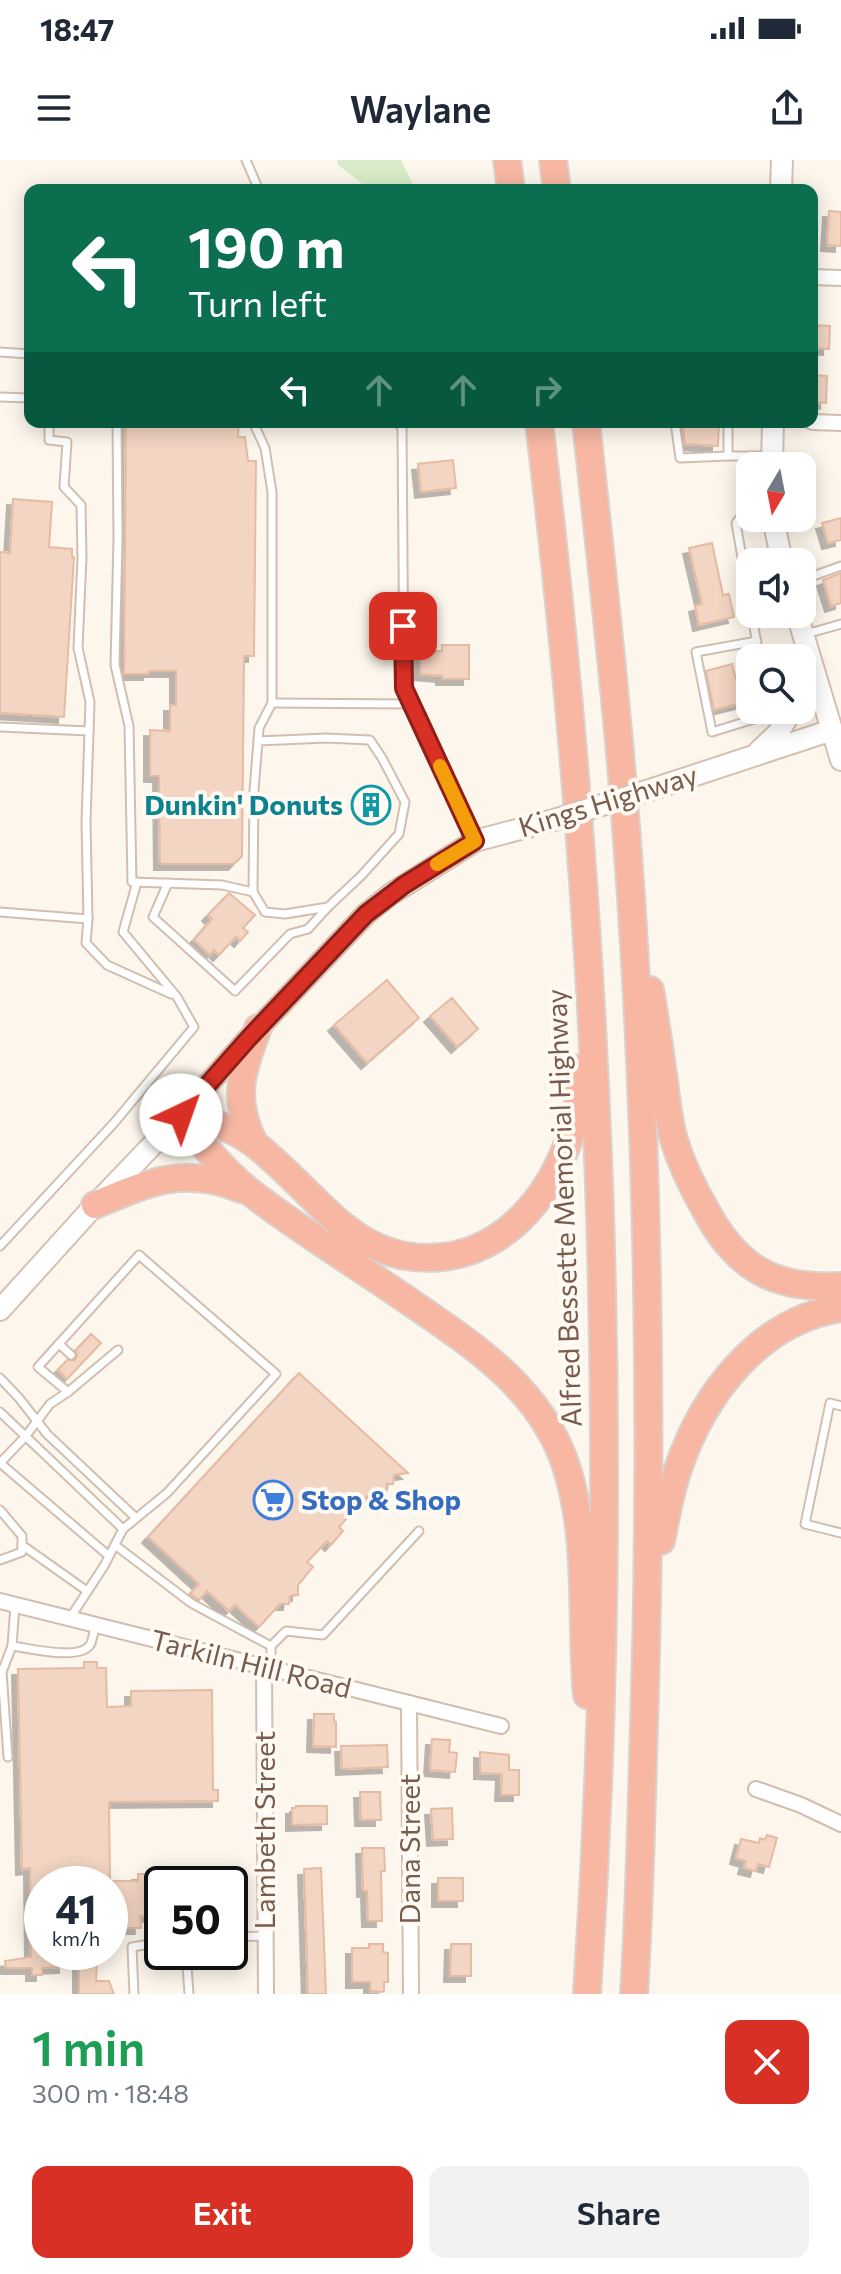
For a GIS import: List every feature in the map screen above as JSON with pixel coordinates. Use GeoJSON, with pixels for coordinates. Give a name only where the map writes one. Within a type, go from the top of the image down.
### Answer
{"type":"FeatureCollection","features":[{"type":"Feature","properties":{"kind":"highway"},"geometry":{"type":"LineString","coordinates":[[507,160],[510,184]]}},
{"type":"Feature","properties":{"kind":"highway"},"geometry":{"type":"LineString","coordinates":[[553,160],[556,184]]}},
{"type":"Feature","properties":{"kind":"highway","name":"Alfred Bessette Memorial Highway"},"geometry":{"type":"LineString","coordinates":[[540,428],[573,747],[597,1128],[604,1586],[598,1800],[587,1994]]}},
{"type":"Feature","properties":{"kind":"highway"},"geometry":{"type":"LineString","coordinates":[[587,428],[628,860],[646,1251],[649,1452],[647,1636],[634,1994]]}},
{"type":"Feature","properties":{"kind":"highway"},"geometry":{"type":"LineString","coordinates":[[628,860],[668,1114],[681,1158],[697,1194],[723,1240],[748,1265],[792,1283],[841,1286]]}},
{"type":"Feature","properties":{"kind":"highway"},"geometry":{"type":"LineString","coordinates":[[181,1115],[227,1127],[254,1143],[335,1220],[386,1253],[429,1259],[473,1250],[495,1239],[529,1210],[553,1176],[568,1140],[578,1102],[581,1073],[584,905]]}},
{"type":"Feature","properties":{"kind":"highway"},"geometry":{"type":"LineString","coordinates":[[254,1143],[242,1113],[240,1097],[244,1068],[258,1028]]}},
{"type":"Feature","properties":{"kind":"highway"},"geometry":{"type":"LineString","coordinates":[[181,1115],[213,1157],[253,1194],[484,1354],[522,1391],[553,1434],[571,1485],[578,1527],[584,1660],[598,1800]]}},
{"type":"Feature","properties":{"kind":"highway"},"geometry":{"type":"LineString","coordinates":[[95,1205],[169,1178],[197,1178],[253,1194]]}},
{"type":"Feature","properties":{"kind":"highway"},"geometry":{"type":"LineString","coordinates":[[647,1636],[671,1493],[686,1447],[709,1403],[739,1363],[757,1347],[807,1317],[841,1308]]}},
{"type":"Feature","properties":{"kind":"main road"},"geometry":{"type":"LineString","coordinates":[[781,184],[782,160]]}},
{"type":"Feature","properties":{"kind":"main road"},"geometry":{"type":"LineString","coordinates":[[772,452],[773,428]]}},
{"type":"Feature","properties":{"kind":"main road"},"geometry":{"type":"LineString","coordinates":[[802,628],[836,728],[841,760]]}},
{"type":"Feature","properties":{"kind":"main road"},"geometry":{"type":"LineString","coordinates":[[757,754],[783,724]]}},
{"type":"Feature","properties":{"kind":"main road","name":"Kings Highway"},"geometry":{"type":"LineString","coordinates":[[0,1310],[366,914],[404,885],[475,841],[554,820],[836,728]]}},
{"type":"Feature","properties":{"kind":"street"},"geometry":{"type":"LineString","coordinates":[[818,277],[841,278]]}},
{"type":"Feature","properties":{"kind":"street"},"geometry":{"type":"LineString","coordinates":[[818,422],[841,423]]}},
{"type":"Feature","properties":{"kind":"street","name":"Tarkiln Hill Road"},"geometry":{"type":"LineString","coordinates":[[7,1602],[501,1726]]}},
{"type":"Feature","properties":{"kind":"street","name":"Lambeth Street"},"geometry":{"type":"LineString","coordinates":[[266,1994],[267,1668]]}},
{"type":"Feature","properties":{"kind":"street","name":"Dana Street"},"geometry":{"type":"LineString","coordinates":[[409,1703],[411,1994]]}},
{"type":"Feature","properties":{"kind":"street"},"geometry":{"type":"LineString","coordinates":[[756,1789],[841,1824]]}},
{"type":"Feature","properties":{"kind":"lane"},"geometry":{"type":"LineString","coordinates":[[246,160],[256,184]]}},
{"type":"Feature","properties":{"kind":"lane"},"geometry":{"type":"LineString","coordinates":[[0,352],[24,354]]}},
{"type":"Feature","properties":{"kind":"lane"},"geometry":{"type":"LineString","coordinates":[[0,397],[24,398]]}},
{"type":"Feature","properties":{"kind":"lane"},"geometry":{"type":"LineString","coordinates":[[49,428],[49,440],[67,442],[64,487],[81,505],[78,648],[90,702],[86,943],[107,965],[177,997]]}},
{"type":"Feature","properties":{"kind":"lane"},"geometry":{"type":"LineString","coordinates":[[117,428],[115,665],[129,726],[132,882],[222,885],[253,892]]}},
{"type":"Feature","properties":{"kind":"lane"},"geometry":{"type":"LineString","coordinates":[[256,428],[265,448],[272,492],[272,703],[259,728],[254,791],[253,892],[265,912],[285,914],[328,907]]}},
{"type":"Feature","properties":{"kind":"lane"},"geometry":{"type":"LineString","coordinates":[[402,428],[404,688],[475,841]]}},
{"type":"Feature","properties":{"kind":"lane"},"geometry":{"type":"LineString","coordinates":[[676,428],[680,458],[736,457]]}},
{"type":"Feature","properties":{"kind":"lane"},"geometry":{"type":"LineString","coordinates":[[728,428],[728,456]]}},
{"type":"Feature","properties":{"kind":"lane"},"geometry":{"type":"LineString","coordinates":[[816,575],[841,566]]}},
{"type":"Feature","properties":{"kind":"lane"},"geometry":{"type":"LineString","coordinates":[[806,641],[841,624]]}},
{"type":"Feature","properties":{"kind":"lane"},"geometry":{"type":"LineString","coordinates":[[755,628],[757,644]]}},
{"type":"Feature","properties":{"kind":"lane"},"geometry":{"type":"LineString","coordinates":[[740,644],[757,641]]}},
{"type":"Feature","properties":{"kind":"lane"},"geometry":{"type":"LineString","coordinates":[[736,645],[696,652],[712,732],[738,724]]}},
{"type":"Feature","properties":{"kind":"lane"},"geometry":{"type":"LineString","coordinates":[[272,703],[411,704]]}},
{"type":"Feature","properties":{"kind":"lane"},"geometry":{"type":"LineString","coordinates":[[0,727],[89,731]]}},
{"type":"Feature","properties":{"kind":"lane"},"geometry":{"type":"LineString","coordinates":[[168,883],[153,917],[235,991],[290,934],[308,929],[399,834],[405,802],[370,740],[258,741]]}},
{"type":"Feature","properties":{"kind":"lane"},"geometry":{"type":"LineString","coordinates":[[0,1246],[114,1123],[194,1027],[177,997],[123,932],[137,882]]}},
{"type":"Feature","properties":{"kind":"lane"},"geometry":{"type":"LineString","coordinates":[[0,912],[88,919]]}},
{"type":"Feature","properties":{"kind":"lane"},"geometry":{"type":"LineString","coordinates":[[68,1392],[38,1367],[139,1255],[276,1374],[167,1493],[123,1529],[70,1618]]}},
{"type":"Feature","properties":{"kind":"lane"},"geometry":{"type":"LineString","coordinates":[[59,1344],[71,1355]]}},
{"type":"Feature","properties":{"kind":"lane"},"geometry":{"type":"LineString","coordinates":[[109,1556],[0,1463],[50,1404],[118,1350]]}},
{"type":"Feature","properties":{"kind":"lane"},"geometry":{"type":"LineString","coordinates":[[81,1364],[90,1373]]}},
{"type":"Feature","properties":{"kind":"lane"},"geometry":{"type":"LineString","coordinates":[[0,1378],[47,1434],[136,1518]]}},
{"type":"Feature","properties":{"kind":"lane"},"geometry":{"type":"LineString","coordinates":[[841,1406],[830,1403],[805,1524],[841,1533]]}},
{"type":"Feature","properties":{"kind":"lane"},"geometry":{"type":"LineString","coordinates":[[0,1412],[123,1529]]}},
{"type":"Feature","properties":{"kind":"lane"},"geometry":{"type":"LineString","coordinates":[[0,1510],[22,1536],[22,1552],[0,1560]]}},
{"type":"Feature","properties":{"kind":"lane"},"geometry":{"type":"LineString","coordinates":[[267,1668],[271,1646],[286,1631],[323,1635],[419,1531]]}},
{"type":"Feature","properties":{"kind":"lane"},"geometry":{"type":"LineString","coordinates":[[22,1545],[87,1591]]}},
{"type":"Feature","properties":{"kind":"lane"},"geometry":{"type":"LineString","coordinates":[[115,1545],[191,1603],[271,1646]]}},
{"type":"Feature","properties":{"kind":"lane"},"geometry":{"type":"LineString","coordinates":[[7,1602],[12,1646],[2,1672],[8,1757]]}},
{"type":"Feature","properties":{"kind":"lane"},"geometry":{"type":"LineString","coordinates":[[12,1646],[67,1654],[90,1645],[95,1625]]}},
{"type":"Feature","properties":{"kind":"lane"},"geometry":{"type":"LineString","coordinates":[[248,1936],[266,1936]]}},
{"type":"Feature","properties":{"kind":"lane"},"geometry":{"type":"LineString","coordinates":[[134,1994],[132,1947],[144,1945]]}},
{"type":"Feature","properties":{"kind":"lane"},"geometry":{"type":"LineString","coordinates":[[187,1970],[189,1994]]}},
{"type":"Feature","properties":{"kind":"green space"},"geometry":{"type":"Polygon","coordinates":[[[338,160],[401,160],[413,184],[362,184],[337,164],[338,160]]]}},
{"type":"Feature","properties":{"kind":"building"},"geometry":{"type":"Polygon","coordinates":[[[829,211],[841,212],[841,246],[827,245],[829,211]]]}},
{"type":"Feature","properties":{"kind":"building"},"geometry":{"type":"Polygon","coordinates":[[[818,325],[830,326],[829,349],[818,348],[818,325]]]}},
{"type":"Feature","properties":{"kind":"building"},"geometry":{"type":"Polygon","coordinates":[[[818,375],[827,376],[826,403],[818,402],[818,375]]]}},
{"type":"Feature","properties":{"kind":"building"},"geometry":{"type":"Polygon","coordinates":[[[126,428],[239,428],[238,437],[245,437],[248,461],[256,461],[254,656],[244,656],[242,856],[234,864],[160,864],[159,776],[150,776],[150,730],[170,731],[170,705],[176,705],[176,671],[124,674],[126,428]]]}},
{"type":"Feature","properties":{"kind":"building"},"geometry":{"type":"Polygon","coordinates":[[[683,428],[719,428],[718,446],[685,444],[683,428]]]}},
{"type":"Feature","properties":{"kind":"building"},"geometry":{"type":"Polygon","coordinates":[[[453,460],[456,488],[421,492],[418,464],[453,460]]]}},
{"type":"Feature","properties":{"kind":"building"},"geometry":{"type":"Polygon","coordinates":[[[13,499],[52,502],[49,547],[72,549],[74,557],[64,717],[0,713],[0,552],[10,553],[13,499]]]}},
{"type":"Feature","properties":{"kind":"building"},"geometry":{"type":"Polygon","coordinates":[[[841,518],[841,540],[828,543],[822,523],[841,518]]]}},
{"type":"Feature","properties":{"kind":"building"},"geometry":{"type":"Polygon","coordinates":[[[712,543],[723,595],[729,594],[734,617],[699,625],[695,606],[702,604],[689,548],[712,543]]]}},
{"type":"Feature","properties":{"kind":"building"},"geometry":{"type":"Polygon","coordinates":[[[841,573],[841,603],[831,606],[823,580],[841,573]]]}},
{"type":"Feature","properties":{"kind":"building"},"geometry":{"type":"Polygon","coordinates":[[[442,645],[469,645],[469,679],[442,679],[442,676],[420,674],[420,653],[442,651],[442,645]]]}},
{"type":"Feature","properties":{"kind":"building"},"geometry":{"type":"Polygon","coordinates":[[[732,664],[736,679],[736,704],[714,710],[706,671],[732,664]]]}},
{"type":"Feature","properties":{"kind":"building"},"geometry":{"type":"Polygon","coordinates":[[[229,893],[255,915],[243,928],[248,932],[240,941],[236,937],[219,955],[214,950],[210,955],[194,940],[212,919],[208,915],[229,893]]]}},
{"type":"Feature","properties":{"kind":"building"},"geometry":{"type":"Polygon","coordinates":[[[387,980],[419,1018],[367,1063],[334,1025],[387,980]]]}},
{"type":"Feature","properties":{"kind":"building"},"geometry":{"type":"Polygon","coordinates":[[[452,998],[478,1029],[457,1047],[430,1016],[452,998]]]}},
{"type":"Feature","properties":{"kind":"building"},"geometry":{"type":"Polygon","coordinates":[[[91,1334],[101,1343],[67,1379],[58,1370],[67,1360],[75,1360],[76,1350],[91,1334]]]}},
{"type":"Feature","properties":{"kind":"building","name":"Stop & Shop"},"geometry":{"type":"Polygon","coordinates":[[[299,1373],[408,1473],[394,1475],[393,1484],[387,1484],[386,1492],[379,1492],[379,1500],[367,1496],[339,1527],[343,1531],[331,1545],[327,1541],[307,1562],[313,1567],[298,1585],[298,1595],[290,1596],[289,1604],[280,1604],[259,1627],[235,1605],[229,1611],[207,1591],[199,1600],[190,1594],[199,1584],[148,1537],[299,1373]]]}},
{"type":"Feature","properties":{"kind":"building"},"geometry":{"type":"Polygon","coordinates":[[[84,1662],[97,1662],[97,1668],[106,1668],[107,1707],[131,1706],[131,1691],[212,1690],[213,1790],[218,1790],[218,1801],[109,1802],[110,1866],[24,1866],[22,1869],[18,1669],[84,1668],[84,1662]]]}},
{"type":"Feature","properties":{"kind":"building"},"geometry":{"type":"Polygon","coordinates":[[[314,1714],[334,1714],[336,1747],[313,1746],[314,1714]]]}},
{"type":"Feature","properties":{"kind":"building"},"geometry":{"type":"Polygon","coordinates":[[[432,1739],[450,1740],[449,1752],[457,1753],[455,1772],[430,1770],[432,1739]]]}},
{"type":"Feature","properties":{"kind":"building"},"geometry":{"type":"Polygon","coordinates":[[[387,1745],[388,1767],[342,1769],[341,1746],[387,1745]]]}},
{"type":"Feature","properties":{"kind":"building"},"geometry":{"type":"Polygon","coordinates":[[[480,1752],[509,1755],[509,1770],[519,1770],[519,1795],[501,1795],[502,1774],[480,1773],[480,1752]]]}},
{"type":"Feature","properties":{"kind":"building"},"geometry":{"type":"Polygon","coordinates":[[[360,1792],[380,1792],[381,1820],[361,1820],[360,1792]]]}},
{"type":"Feature","properties":{"kind":"building"},"geometry":{"type":"Polygon","coordinates":[[[327,1806],[327,1824],[292,1825],[292,1808],[327,1806]]]}},
{"type":"Feature","properties":{"kind":"building"},"geometry":{"type":"Polygon","coordinates":[[[452,1808],[453,1839],[433,1840],[431,1809],[452,1808]]]}},
{"type":"Feature","properties":{"kind":"building"},"geometry":{"type":"Polygon","coordinates":[[[767,1835],[777,1838],[769,1867],[758,1864],[756,1871],[744,1868],[746,1861],[736,1858],[741,1839],[759,1843],[760,1838],[765,1840],[767,1835]]]}},
{"type":"Feature","properties":{"kind":"building"},"geometry":{"type":"Polygon","coordinates":[[[362,1848],[384,1848],[382,1921],[368,1921],[367,1891],[363,1891],[362,1848]]]}},
{"type":"Feature","properties":{"kind":"building"},"geometry":{"type":"Polygon","coordinates":[[[321,1868],[326,1994],[308,1994],[304,1869],[321,1868]]]}},
{"type":"Feature","properties":{"kind":"building"},"geometry":{"type":"Polygon","coordinates":[[[138,1874],[144,1874],[144,1916],[140,1916],[141,1928],[128,1928],[128,1881],[138,1881],[138,1874]]]}},
{"type":"Feature","properties":{"kind":"building"},"geometry":{"type":"Polygon","coordinates":[[[438,1878],[463,1878],[463,1901],[438,1901],[438,1878]]]}},
{"type":"Feature","properties":{"kind":"building"},"geometry":{"type":"Polygon","coordinates":[[[369,1944],[383,1944],[383,1952],[388,1953],[388,1982],[384,1982],[382,1992],[370,1991],[370,1982],[352,1982],[352,1948],[369,1948],[369,1944]]]}},
{"type":"Feature","properties":{"kind":"building"},"geometry":{"type":"Polygon","coordinates":[[[451,1944],[471,1944],[471,1976],[450,1976],[451,1944]]]}},
{"type":"Feature","properties":{"kind":"building"},"geometry":{"type":"Polygon","coordinates":[[[24,1958],[24,1968],[6,1968],[5,1961],[24,1958]]]}},
{"type":"Feature","properties":{"kind":"building"},"geometry":{"type":"Polygon","coordinates":[[[32,1970],[42,1970],[42,1975],[32,1975],[32,1970]]]}},
{"type":"Feature","properties":{"kind":"building"},"geometry":{"type":"Polygon","coordinates":[[[79,1970],[96,1970],[96,1981],[109,1981],[114,1994],[79,1994],[79,1970]]]}},
{"type":"Feature","properties":{"kind":"slow traffic"},"geometry":{"type":"LineString","coordinates":[[437,864],[475,841],[440,766]]}},
{"type":"Feature","properties":{"kind":"place","name":"Dunkin' Donuts"},"geometry":{"type":"Point","coordinates":[371,805]}},
{"type":"Feature","properties":{"kind":"place","name":"Stop & Shop"},"geometry":{"type":"Point","coordinates":[273,1500]}},
{"type":"Feature","properties":{"kind":"route"},"geometry":{"type":"LineString","coordinates":[[181,1115],[366,914],[404,885],[475,841],[404,688],[403,626]]}}]}
